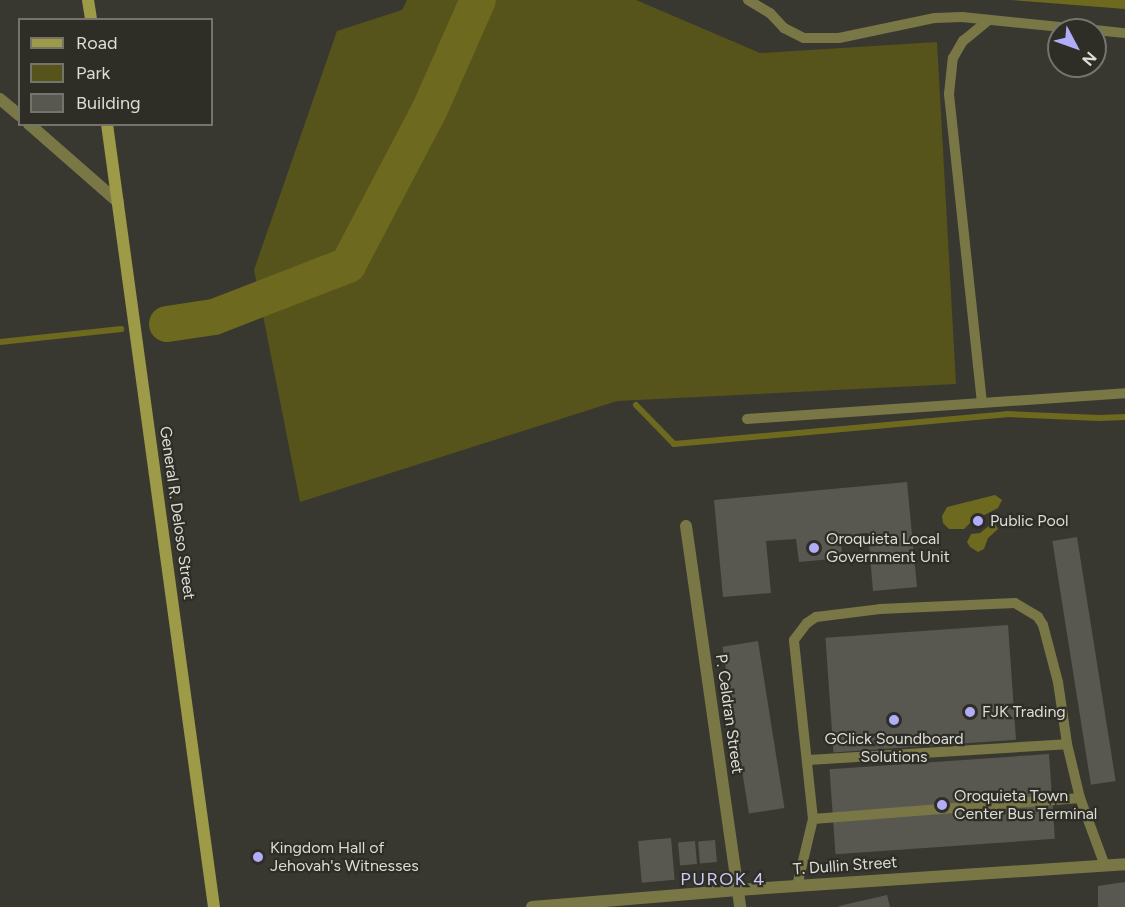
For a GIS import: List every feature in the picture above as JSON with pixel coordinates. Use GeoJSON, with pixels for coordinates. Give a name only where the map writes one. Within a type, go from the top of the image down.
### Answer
{"type":"FeatureCollection","features":[{"type":"Feature","properties":{"kind":"street"},"geometry":{"type":"LineString","coordinates":[[88,0],[91,18]]}},
{"type":"Feature","properties":{"kind":"street"},"geometry":{"type":"LineString","coordinates":[[0,99],[18,114]]}},
{"type":"Feature","properties":{"kind":"street"},"geometry":{"type":"LineString","coordinates":[[31,126],[118,202]]}},
{"type":"Feature","properties":{"kind":"street","name":"General R. Deloso Street"},"geometry":{"type":"LineString","coordinates":[[106,126],[214,907]]}},
{"type":"Feature","properties":{"kind":"street","name":"P. Celdran Street"},"geometry":{"type":"LineString","coordinates":[[686,526],[740,907]]}},
{"type":"Feature","properties":{"kind":"street","name":"T. Dullin Street"},"geometry":{"type":"LineString","coordinates":[[532,907],[737,890],[1125,864]]}},
{"type":"Feature","properties":{"kind":"lane"},"geometry":{"type":"LineString","coordinates":[[748,0],[770,13],[784,28],[804,38],[839,38],[935,18],[962,17],[1047,26]]}},
{"type":"Feature","properties":{"kind":"lane"},"geometry":{"type":"LineString","coordinates":[[982,403],[949,94],[953,58],[963,41],[989,20]]}},
{"type":"Feature","properties":{"kind":"lane"},"geometry":{"type":"LineString","coordinates":[[1107,31],[1125,33]]}},
{"type":"Feature","properties":{"kind":"lane"},"geometry":{"type":"LineString","coordinates":[[747,419],[1125,393]]}},
{"type":"Feature","properties":{"kind":"lane"},"geometry":{"type":"LineString","coordinates":[[797,886],[813,819],[794,640],[807,623],[816,617],[880,609],[1016,603],[1031,612],[1043,626],[1058,682],[1067,744],[1080,798],[1105,866]]}},
{"type":"Feature","properties":{"kind":"lane"},"geometry":{"type":"LineString","coordinates":[[808,760],[1067,744]]}},
{"type":"Feature","properties":{"kind":"lane"},"geometry":{"type":"LineString","coordinates":[[813,819],[1080,798]]}},
{"type":"Feature","properties":{"kind":"green space"},"geometry":{"type":"Polygon","coordinates":[[[407,0],[636,0],[760,53],[937,42],[956,384],[617,401],[300,502],[254,270],[337,31],[402,10],[407,0]]]}},
{"type":"Feature","properties":{"kind":"shaded area"},"geometry":{"type":"Polygon","coordinates":[[[1010,0],[1125,0],[1125,9],[1037,2],[1010,0]]]}},
{"type":"Feature","properties":{"kind":"shaded area"},"geometry":{"type":"Polygon","coordinates":[[[995,495],[1002,500],[998,508],[971,522],[964,529],[949,529],[943,523],[942,516],[947,507],[995,495]]]}},
{"type":"Feature","properties":{"kind":"shaded area"},"geometry":{"type":"Polygon","coordinates":[[[994,522],[998,529],[988,538],[984,549],[978,552],[970,547],[967,542],[971,534],[980,533],[994,522]]]}},
{"type":"Feature","properties":{"kind":"building"},"geometry":{"type":"Polygon","coordinates":[[[907,482],[917,587],[873,591],[868,533],[841,536],[842,558],[799,562],[796,539],[766,541],[771,593],[723,597],[714,500],[907,482]]]}},
{"type":"Feature","properties":{"kind":"building"},"geometry":{"type":"Polygon","coordinates":[[[1077,537],[1116,781],[1091,785],[1052,541],[1077,537]]]}},
{"type":"Feature","properties":{"kind":"building"},"geometry":{"type":"Polygon","coordinates":[[[1008,625],[1016,740],[833,752],[825,638],[1008,625]]]}},
{"type":"Feature","properties":{"kind":"building"},"geometry":{"type":"Polygon","coordinates":[[[758,641],[784,808],[749,814],[722,647],[758,641]]]}},
{"type":"Feature","properties":{"kind":"building","name":"Oroquieta Town Center Bus Terminal"},"geometry":{"type":"Polygon","coordinates":[[[1049,754],[1055,839],[835,854],[830,769],[1049,754]]]}},
{"type":"Feature","properties":{"kind":"building"},"geometry":{"type":"Polygon","coordinates":[[[671,838],[675,880],[642,883],[638,841],[671,838]]]}},
{"type":"Feature","properties":{"kind":"building"},"geometry":{"type":"Polygon","coordinates":[[[715,840],[717,862],[700,863],[698,841],[715,840]]]}},
{"type":"Feature","properties":{"kind":"building"},"geometry":{"type":"Polygon","coordinates":[[[695,841],[697,864],[680,865],[678,842],[695,841]]]}},
{"type":"Feature","properties":{"kind":"building"},"geometry":{"type":"Polygon","coordinates":[[[1125,882],[1125,907],[1098,907],[1098,886],[1125,882]]]}},
{"type":"Feature","properties":{"kind":"building"},"geometry":{"type":"Polygon","coordinates":[[[887,895],[890,907],[839,907],[839,906],[887,895]]]}},
{"type":"Feature","properties":{"kind":"waterway"},"geometry":{"type":"LineString","coordinates":[[167,324],[214,317],[348,265],[429,111],[478,0]]}},
{"type":"Feature","properties":{"kind":"waterway"},"geometry":{"type":"LineString","coordinates":[[0,342],[121,329]]}},
{"type":"Feature","properties":{"kind":"waterway"},"geometry":{"type":"LineString","coordinates":[[636,405],[674,444],[1007,414],[1125,417]]}},
{"type":"Feature","properties":{"kind":"place","name":"Public Pool"},"geometry":{"type":"Point","coordinates":[978,521]}},
{"type":"Feature","properties":{"kind":"place","name":"Oroquieta Local Government Unit"},"geometry":{"type":"Point","coordinates":[814,548]}},
{"type":"Feature","properties":{"kind":"place","name":"FJK Trading"},"geometry":{"type":"Point","coordinates":[970,712]}},
{"type":"Feature","properties":{"kind":"place","name":"GClick Soundboard Solutions"},"geometry":{"type":"Point","coordinates":[894,720]}},
{"type":"Feature","properties":{"kind":"place","name":"Oroquieta Town Center Bus Terminal"},"geometry":{"type":"Point","coordinates":[942,805]}},
{"type":"Feature","properties":{"kind":"place","name":"Kingdom Hall of Jehovah's Witnesses"},"geometry":{"type":"Point","coordinates":[258,857]}},
{"type":"Feature","properties":{"kind":"district","name":"PUROK 4"},"geometry":{"type":"Point","coordinates":[723,879]}}]}
